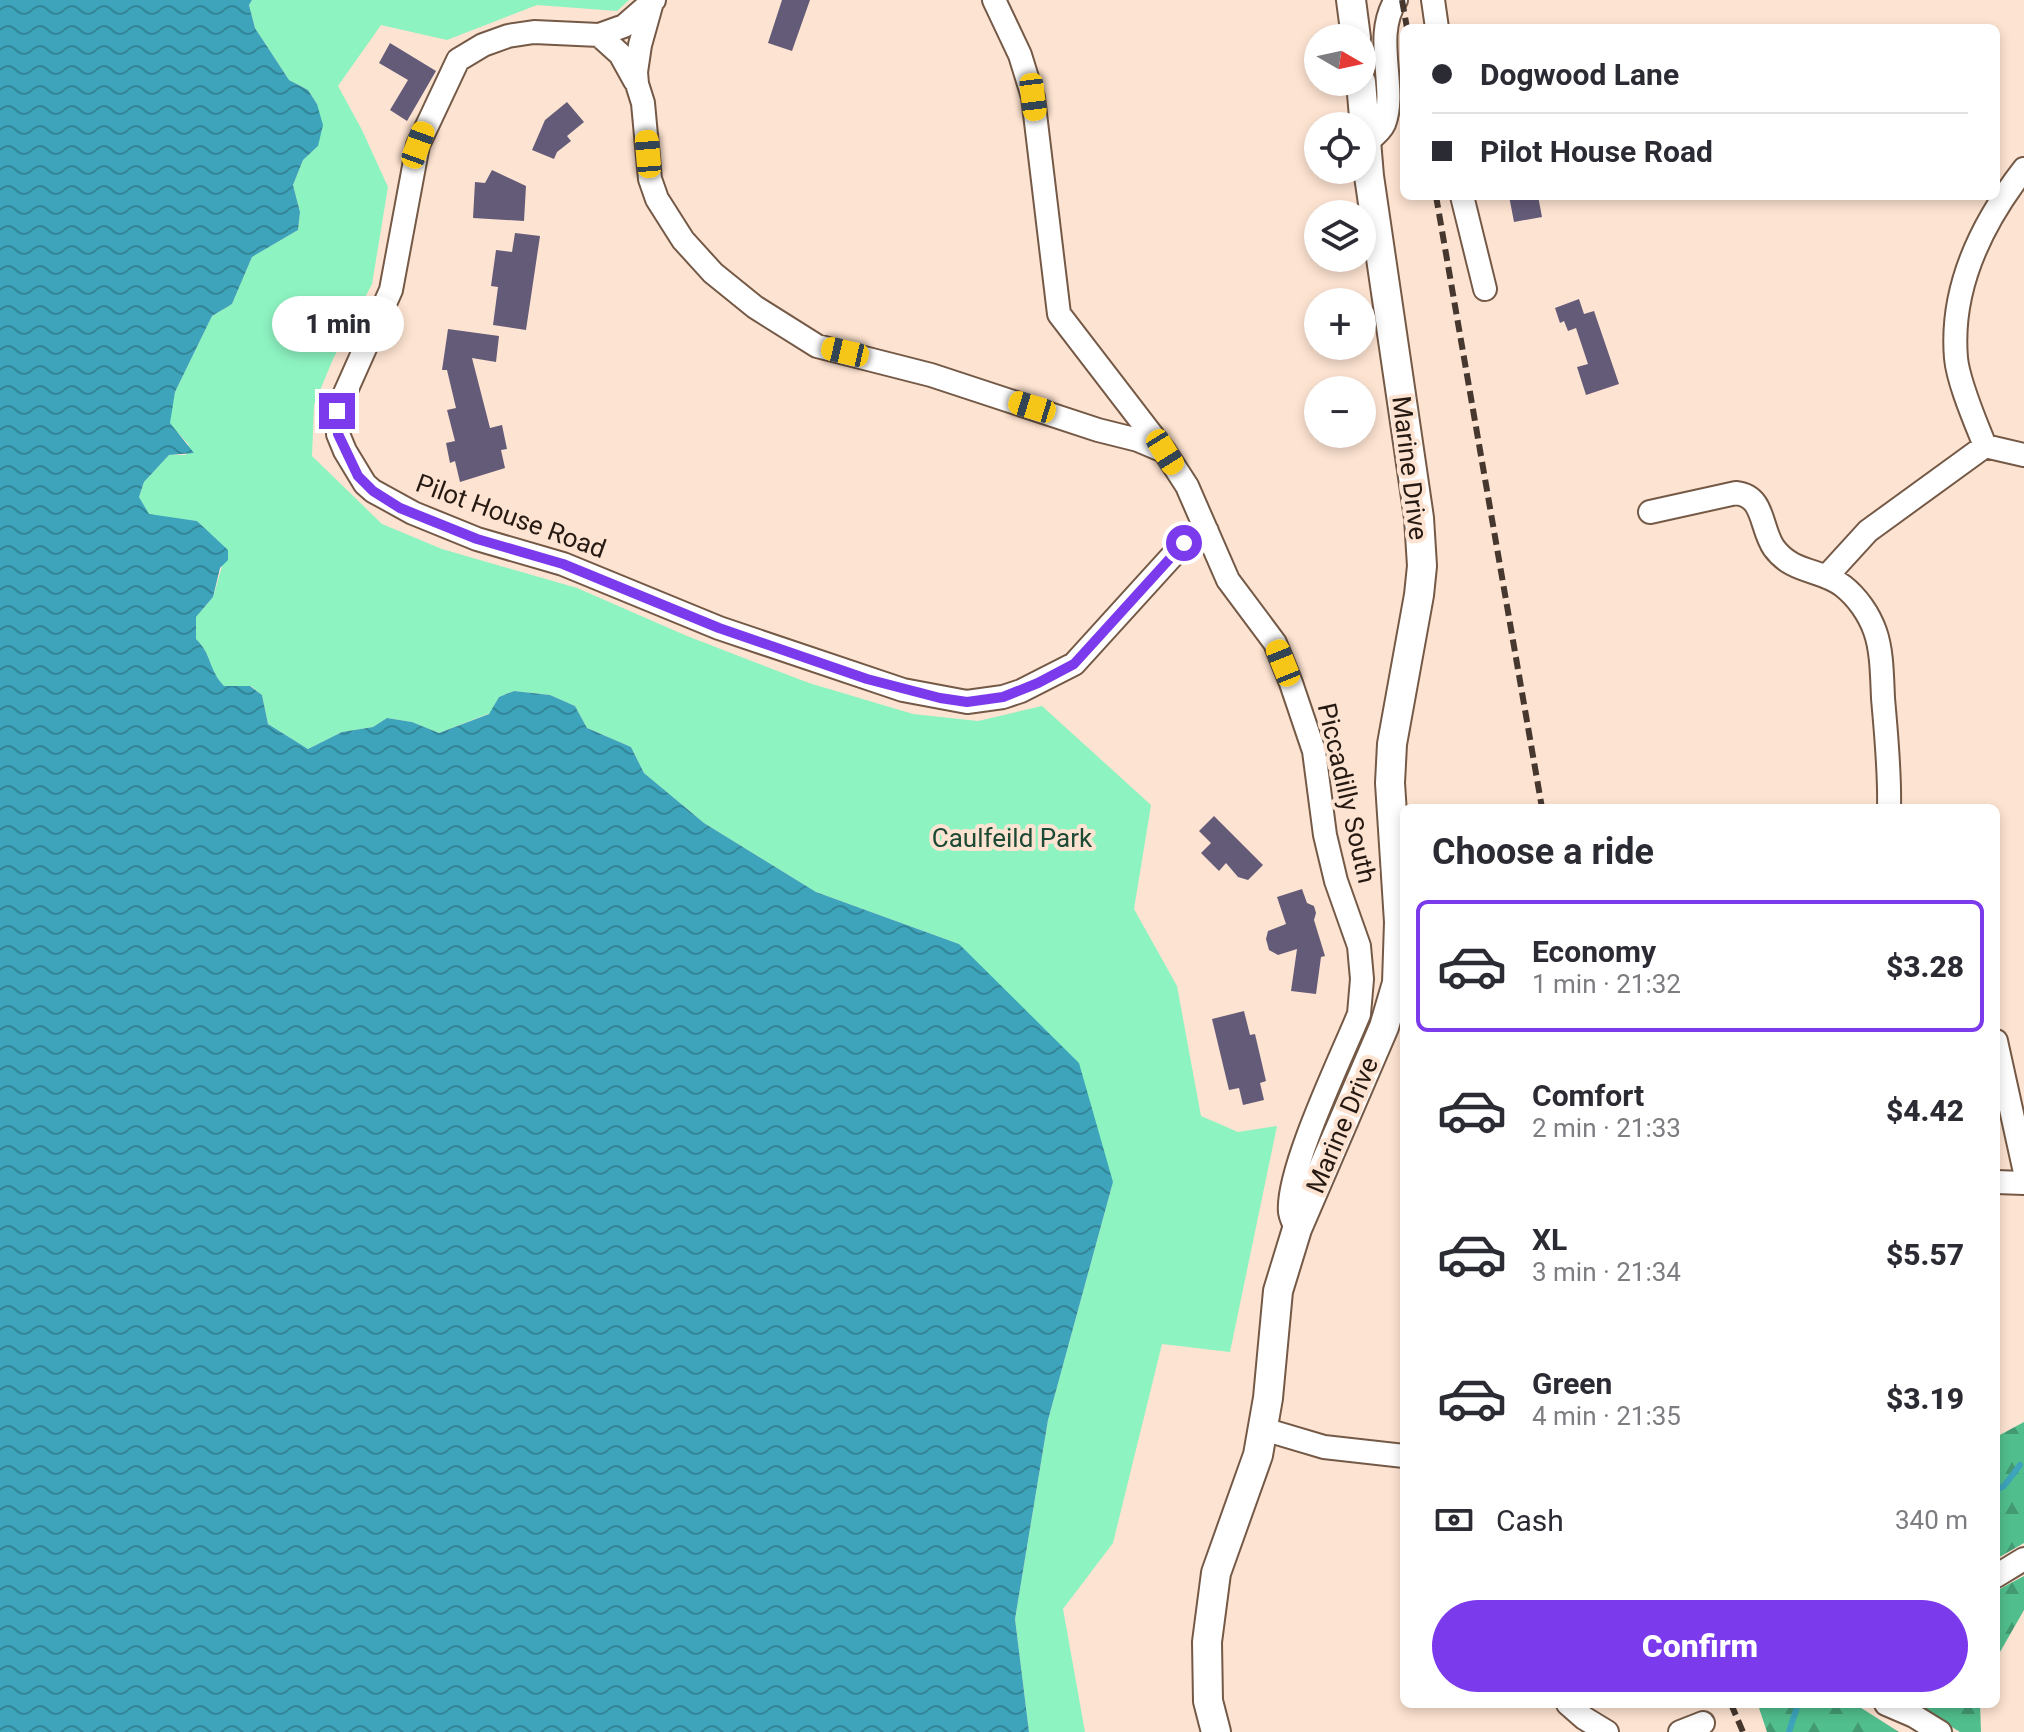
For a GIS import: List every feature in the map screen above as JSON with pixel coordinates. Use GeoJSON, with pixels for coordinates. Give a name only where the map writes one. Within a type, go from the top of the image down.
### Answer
{"type":"FeatureCollection","features":[{"type":"Feature","properties":{"kind":"main road"},"geometry":{"type":"LineString","coordinates":[[1351,0],[1354,24]]}},
{"type":"Feature","properties":{"kind":"main road","name":"Marine Drive"},"geometry":{"type":"LineString","coordinates":[[1216,1732],[1208,1701],[1207,1642],[1216,1573],[1258,1455],[1268,1398],[1278,1291],[1297,1229],[1384,1027],[1399,968],[1399,922],[1390,825],[1392,744],[1415,624],[1422,566],[1419,518],[1370,184]]}},
{"type":"Feature","properties":{"kind":"street","name":"Piccadilly South"},"geometry":{"type":"LineString","coordinates":[[994,0],[1020,55],[1033,97],[1059,314],[1165,452],[1187,486],[1228,580],[1275,643],[1314,751],[1325,835],[1360,954],[1359,1014],[1307,1141],[1293,1189],[1290,1211],[1297,1229]]}},
{"type":"Feature","properties":{"kind":"street"},"geometry":{"type":"LineString","coordinates":[[1376,133],[1384,125],[1387,96],[1386,25],[1396,0]]}},
{"type":"Feature","properties":{"kind":"street"},"geometry":{"type":"LineString","coordinates":[[1433,0],[1436,24]]}},
{"type":"Feature","properties":{"kind":"street"},"geometry":{"type":"LineString","coordinates":[[637,84],[640,45],[653,1]]}},
{"type":"Feature","properties":{"kind":"street","name":"Pilot House Road"},"geometry":{"type":"LineString","coordinates":[[653,1],[624,26],[599,35],[534,32],[508,36],[483,45],[458,60],[418,145],[391,290],[337,411],[338,434],[358,476],[373,491],[400,508],[477,539],[576,568],[719,628],[903,690],[967,702],[1003,697],[1074,664],[1184,543],[1207,531]]}},
{"type":"Feature","properties":{"kind":"street"},"geometry":{"type":"LineString","coordinates":[[599,35],[620,54],[637,84],[643,103],[650,179],[657,199],[683,240],[713,273],[755,307],[817,346],[931,375],[1098,430],[1138,440],[1165,452]]}},
{"type":"Feature","properties":{"kind":"street"},"geometry":{"type":"LineString","coordinates":[[1985,446],[1956,360],[1958,308],[1973,251],[2002,197],[2024,169]]}},
{"type":"Feature","properties":{"kind":"street"},"geometry":{"type":"LineString","coordinates":[[1463,200],[1485,289]]}},
{"type":"Feature","properties":{"kind":"street"},"geometry":{"type":"LineString","coordinates":[[1826,577],[1868,531],[1985,446],[2024,455]]}},
{"type":"Feature","properties":{"kind":"street"},"geometry":{"type":"LineString","coordinates":[[1650,512],[1736,493],[1746,494],[1755,500],[1765,532],[1775,550],[1795,567],[1842,584],[1857,599],[1876,634],[1888,759],[1889,804]]}},
{"type":"Feature","properties":{"kind":"street"},"geometry":{"type":"LineString","coordinates":[[2000,1059],[2024,1168]]}},
{"type":"Feature","properties":{"kind":"street"},"geometry":{"type":"LineString","coordinates":[[2000,1182],[2024,1183]]}},
{"type":"Feature","properties":{"kind":"street"},"geometry":{"type":"LineString","coordinates":[[1263,1429],[1324,1447],[1400,1456]]}},
{"type":"Feature","properties":{"kind":"street"},"geometry":{"type":"LineString","coordinates":[[2000,1574],[2024,1559]]}},
{"type":"Feature","properties":{"kind":"street"},"geometry":{"type":"LineString","coordinates":[[1573,1708],[1607,1732]]}},
{"type":"Feature","properties":{"kind":"street"},"geometry":{"type":"LineString","coordinates":[[1895,1708],[1940,1732]]}},
{"type":"Feature","properties":{"kind":"street"},"geometry":{"type":"LineString","coordinates":[[1680,1732],[1703,1723]]}},
{"type":"Feature","properties":{"kind":"green space","name":"Caulfeild Park"},"geometry":{"type":"Polygon","coordinates":[[[252,0],[629,0],[617,11],[537,5],[447,40],[381,25],[338,86],[388,187],[372,284],[333,359],[314,405],[312,456],[382,524],[442,549],[577,588],[687,636],[809,683],[913,714],[978,721],[1042,706],[1151,805],[1134,909],[1177,986],[1201,1116],[1238,1132],[1277,1126],[1230,1352],[1162,1344],[1113,1543],[1063,1609],[1085,1732],[1029,1732],[1015,1619],[1048,1420],[1113,1182],[959,944],[816,892],[704,823],[644,773],[631,747],[587,728],[575,706],[550,695],[514,691],[499,697],[490,713],[439,733],[412,722],[387,718],[373,727],[342,732],[308,749],[268,724],[262,695],[251,686],[224,686],[196,639],[196,617],[213,597],[227,550],[197,521],[149,515],[139,497],[144,482],[169,455],[186,455],[189,445],[169,423],[175,392],[212,316],[232,304],[252,257],[298,230],[300,212],[293,185],[303,160],[318,146],[317,104],[308,90],[289,80],[255,28],[249,5],[252,0]]]}},
{"type":"Feature","properties":{"kind":"green space"},"geometry":{"type":"Polygon","coordinates":[[[2024,1422],[2024,1543],[2000,1557],[2000,1435],[2024,1422]]]}},
{"type":"Feature","properties":{"kind":"green space"},"geometry":{"type":"Polygon","coordinates":[[[2024,1576],[2024,1610],[2000,1652],[2000,1589],[2024,1576]]]}},
{"type":"Feature","properties":{"kind":"green space"},"geometry":{"type":"Polygon","coordinates":[[[1759,1708],[1861,1708],[1899,1732],[1767,1732],[1759,1708]]]}},
{"type":"Feature","properties":{"kind":"green space"},"geometry":{"type":"Polygon","coordinates":[[[1921,1708],[1980,1708],[1981,1732],[1960,1732],[1921,1708]]]}},
{"type":"Feature","properties":{"kind":"water"},"geometry":{"type":"Polygon","coordinates":[[[0,0],[252,0],[249,5],[255,28],[289,80],[308,90],[317,104],[323,125],[318,146],[303,160],[293,185],[300,212],[298,230],[252,257],[232,304],[212,316],[175,392],[170,423],[194,453],[169,455],[144,482],[139,497],[149,514],[197,521],[228,550],[228,560],[220,568],[213,597],[196,617],[196,639],[224,686],[250,686],[262,695],[268,724],[308,749],[342,732],[373,727],[387,718],[412,722],[439,733],[489,714],[499,697],[514,691],[550,695],[575,706],[587,728],[631,747],[644,773],[704,823],[816,892],[959,944],[1079,1063],[1113,1182],[1048,1420],[1015,1619],[1029,1732],[0,1732],[0,0]]]}},
{"type":"Feature","properties":{"kind":"building"},"geometry":{"type":"Polygon","coordinates":[[[782,0],[810,0],[792,51],[768,43],[782,0]]]}},
{"type":"Feature","properties":{"kind":"building"},"geometry":{"type":"Polygon","coordinates":[[[390,43],[436,71],[407,121],[390,110],[408,80],[379,63],[390,43]]]}},
{"type":"Feature","properties":{"kind":"building"},"geometry":{"type":"Polygon","coordinates":[[[567,102],[584,122],[567,136],[571,141],[557,152],[554,159],[532,150],[545,120],[567,102]]]}},
{"type":"Feature","properties":{"kind":"building"},"geometry":{"type":"Polygon","coordinates":[[[492,170],[526,186],[524,221],[473,218],[475,182],[485,183],[492,170]]]}},
{"type":"Feature","properties":{"kind":"building"},"geometry":{"type":"Polygon","coordinates":[[[1510,200],[1539,200],[1542,217],[1514,222],[1510,200]]]}},
{"type":"Feature","properties":{"kind":"building"},"geometry":{"type":"Polygon","coordinates":[[[515,233],[540,236],[526,330],[493,325],[498,287],[491,286],[496,250],[512,252],[515,233]]]}},
{"type":"Feature","properties":{"kind":"building"},"geometry":{"type":"Polygon","coordinates":[[[1579,299],[1584,314],[1594,311],[1619,384],[1586,395],[1577,367],[1588,364],[1576,328],[1568,331],[1564,321],[1560,323],[1555,308],[1579,299]]]}},
{"type":"Feature","properties":{"kind":"building"},"geometry":{"type":"Polygon","coordinates":[[[448,329],[499,336],[496,362],[472,358],[490,428],[502,425],[507,449],[501,450],[505,468],[460,482],[455,461],[450,463],[446,443],[455,441],[447,410],[456,408],[447,370],[442,370],[448,329]]]}},
{"type":"Feature","properties":{"kind":"building"},"geometry":{"type":"Polygon","coordinates":[[[1214,816],[1263,865],[1248,880],[1238,877],[1226,863],[1219,871],[1201,853],[1211,843],[1199,831],[1214,816]]]}},
{"type":"Feature","properties":{"kind":"building"},"geometry":{"type":"Polygon","coordinates":[[[1302,889],[1307,903],[1314,906],[1314,920],[1325,956],[1321,957],[1316,994],[1291,991],[1297,949],[1278,955],[1269,950],[1266,939],[1268,931],[1286,924],[1277,897],[1302,889]]]}},
{"type":"Feature","properties":{"kind":"building"},"geometry":{"type":"Polygon","coordinates":[[[1244,1011],[1250,1035],[1255,1034],[1266,1081],[1260,1083],[1264,1100],[1243,1105],[1239,1088],[1229,1090],[1212,1019],[1244,1011]]]}},
{"type":"Feature","properties":{"kind":"waterway"},"geometry":{"type":"LineString","coordinates":[[2000,1488],[2020,1465]]}},
{"type":"Feature","properties":{"kind":"waterway"},"geometry":{"type":"LineString","coordinates":[[1789,1732],[1797,1708]]}},
{"type":"Feature","properties":{"kind":"railway"},"geometry":{"type":"LineString","coordinates":[[1402,0],[1406,24]]}},
{"type":"Feature","properties":{"kind":"railway"},"geometry":{"type":"LineString","coordinates":[[1437,200],[1541,804]]}},
{"type":"Feature","properties":{"kind":"railway"},"geometry":{"type":"LineString","coordinates":[[1733,1708],[1743,1732]]}},
{"type":"Feature","properties":{"kind":"route"},"geometry":{"type":"LineString","coordinates":[[337,411],[338,434],[358,476],[373,491],[400,508],[477,539],[544,557],[615,583],[719,628],[867,679],[940,698],[967,702],[1003,697],[1074,664],[1184,543]]}}]}
